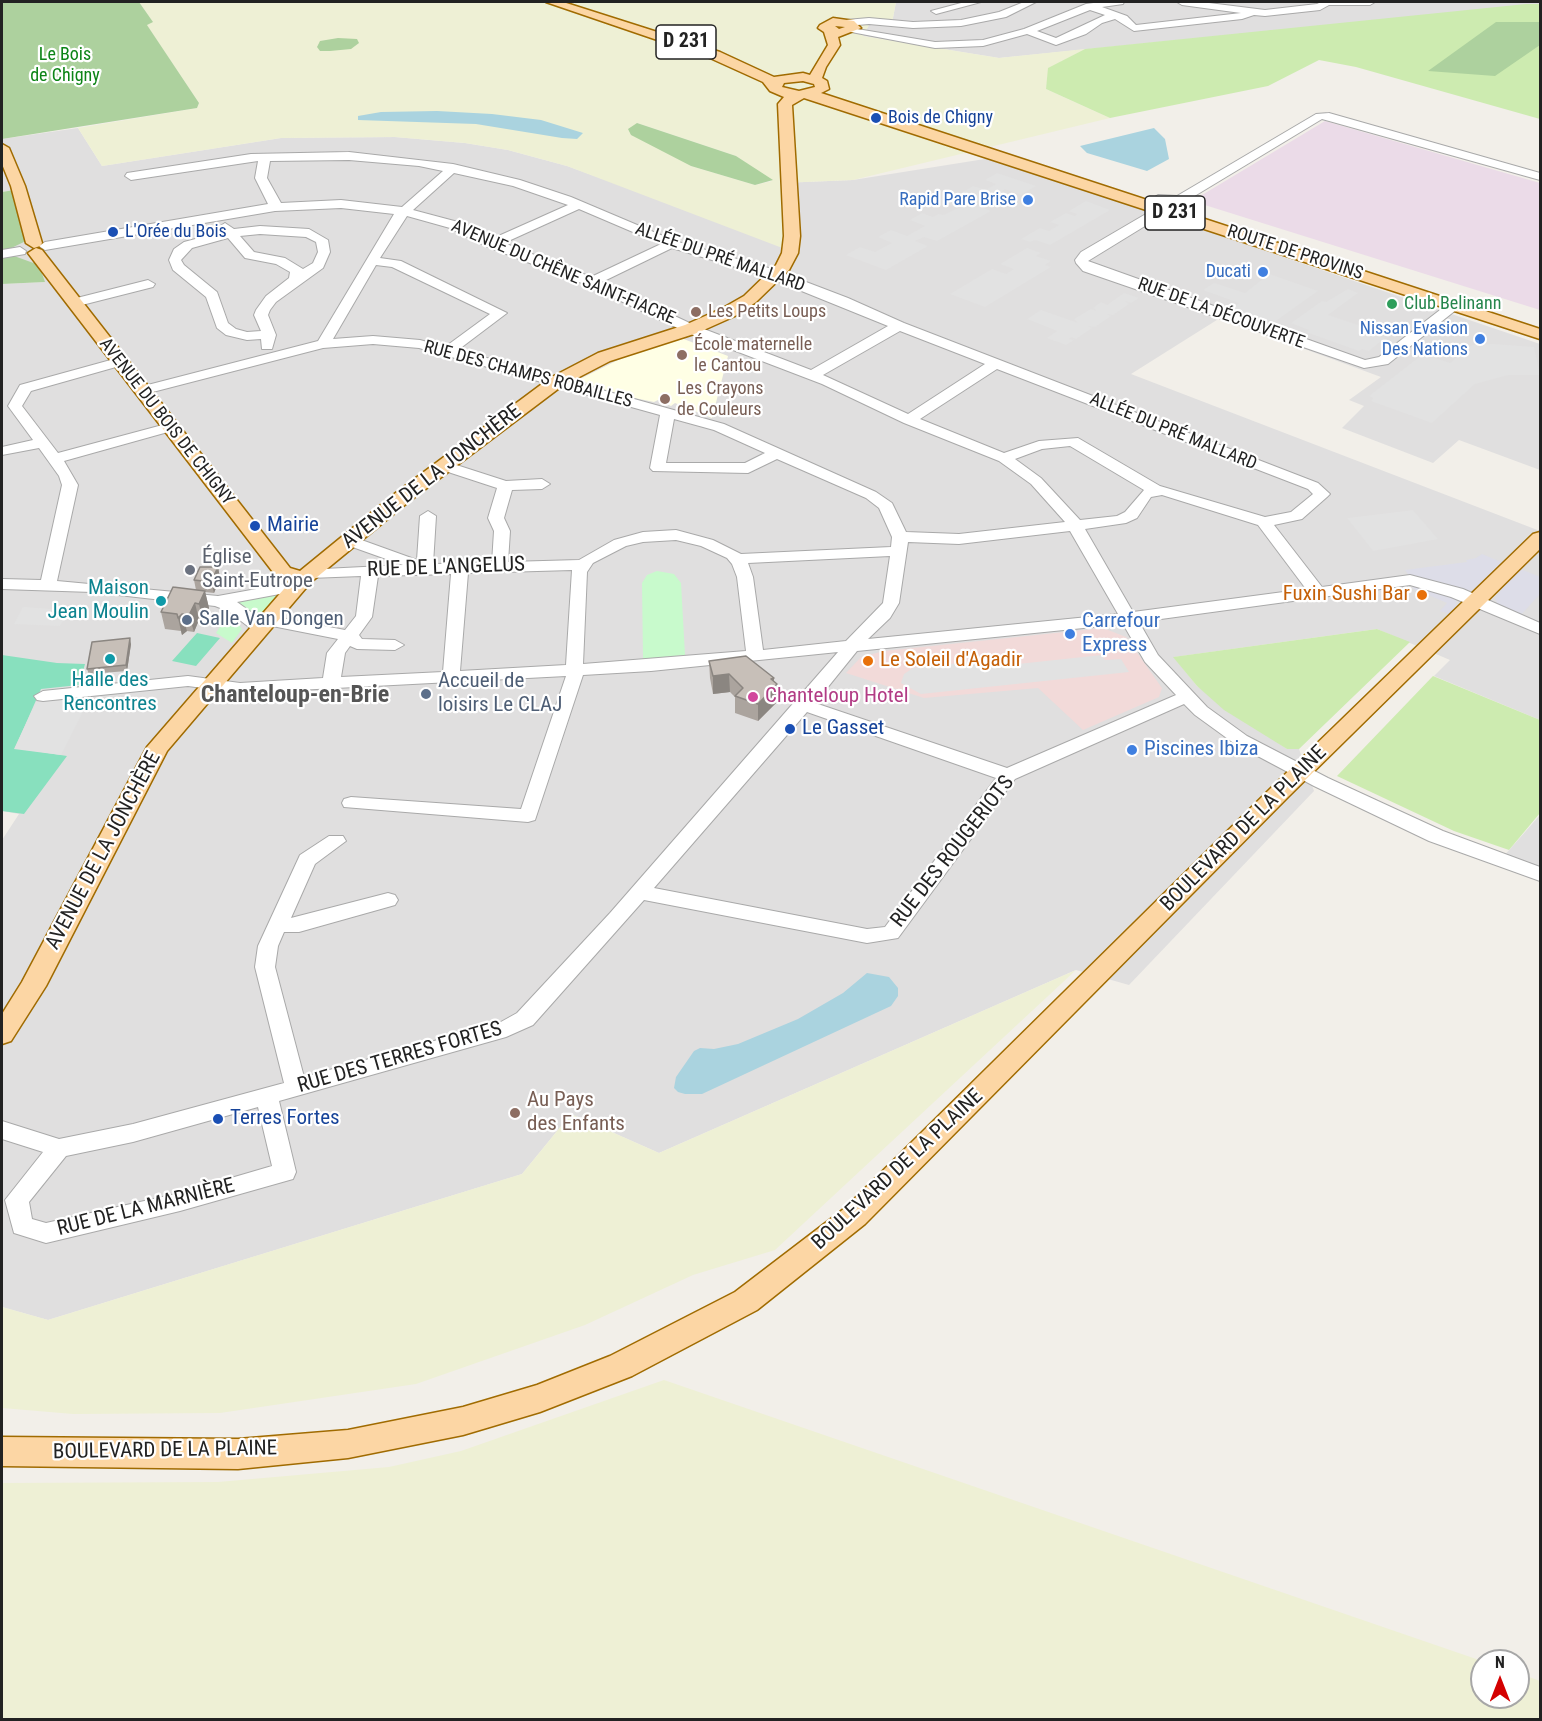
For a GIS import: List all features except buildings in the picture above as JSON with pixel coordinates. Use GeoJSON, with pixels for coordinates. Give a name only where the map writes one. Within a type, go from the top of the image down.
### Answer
{"type":"FeatureCollection","features":[{"type":"Feature","properties":{"kind":"main road","name":"D 231"},"geometry":{"type":"LineString","coordinates":[[552,2],[723,54],[770,74],[793,77]]}},
{"type":"Feature","properties":{"kind":"main road","name":"D 231"},"geometry":{"type":"LineString","coordinates":[[580,10],[715,55],[768,79],[776,88]]}},
{"type":"Feature","properties":{"kind":"main road"},"geometry":{"type":"LineString","coordinates":[[786,113],[787,101],[811,89],[819,68],[827,58],[839,26]]}},
{"type":"Feature","properties":{"kind":"main road"},"geometry":{"type":"LineString","coordinates":[[811,89],[776,88],[779,80],[793,77],[827,58]]}},
{"type":"Feature","properties":{"kind":"main road"},"geometry":{"type":"LineString","coordinates":[[793,77],[811,89]]}},
{"type":"Feature","properties":{"kind":"main road","name":"AVENUE DE LA JONCHÈRE"},"geometry":{"type":"LineString","coordinates":[[2,1034],[33,986],[127,801],[158,747],[303,579],[350,542],[369,523],[556,382],[604,357],[691,329],[750,299],[775,275],[790,253],[791,244],[786,113],[778,103],[776,88]]}},
{"type":"Feature","properties":{"kind":"main road","name":"ROUTE DE PROVINS"},"geometry":{"type":"LineString","coordinates":[[811,89],[1154,206],[1182,207],[1540,324]]}},
{"type":"Feature","properties":{"kind":"main road","name":"AVENUE DU BOIS DE CHIGNY"},"geometry":{"type":"LineString","coordinates":[[2,148],[18,186],[34,248],[118,362],[283,572],[303,579]]}},
{"type":"Feature","properties":{"kind":"main road","name":"ROUTE DE PROVINS"},"geometry":{"type":"LineString","coordinates":[[1182,207],[1454,306],[1540,334]]}},
{"type":"Feature","properties":{"kind":"main road","name":"BOULEVARD DE LA PLAINE"},"geometry":{"type":"LineString","coordinates":[[2,1452],[238,1454],[348,1443],[463,1421],[540,1398],[621,1366],[746,1301],[855,1216],[1540,538]]}},
{"type":"Feature","properties":{"kind":"street"},"geometry":{"type":"LineString","coordinates":[[939,7],[976,2]]}},
{"type":"Feature","properties":{"kind":"street"},"geometry":{"type":"LineString","coordinates":[[839,26],[869,21],[906,25],[961,23],[1002,15],[1031,2]]}},
{"type":"Feature","properties":{"kind":"street"},"geometry":{"type":"LineString","coordinates":[[839,26],[935,45],[983,42],[1028,32],[1090,6],[1119,2]]}},
{"type":"Feature","properties":{"kind":"street"},"geometry":{"type":"LineString","coordinates":[[1182,2],[1219,4],[1251,12],[1320,7],[1327,2],[1344,4],[1370,2]]}},
{"type":"Feature","properties":{"kind":"street"},"geometry":{"type":"LineString","coordinates":[[1090,6],[1123,18],[1130,28],[1242,16],[1251,12]]}},
{"type":"Feature","properties":{"kind":"street"},"geometry":{"type":"LineString","coordinates":[[939,7],[961,23]]}},
{"type":"Feature","properties":{"kind":"street"},"geometry":{"type":"LineString","coordinates":[[1028,32],[1056,42],[1115,15]]}},
{"type":"Feature","properties":{"kind":"street"},"geometry":{"type":"LineString","coordinates":[[1182,207],[1320,116],[1329,116],[1540,177]]}},
{"type":"Feature","properties":{"kind":"street","name":"ALLÉE DU PRÉ MALLARD"},"geometry":{"type":"LineString","coordinates":[[131,176],[265,158],[364,156],[453,168],[516,183],[578,205],[671,244],[775,275],[843,301],[899,326],[1313,486],[1322,494],[1296,516],[1264,522]]}},
{"type":"Feature","properties":{"kind":"street"},"geometry":{"type":"LineString","coordinates":[[265,158],[261,178],[274,200],[275,207]]}},
{"type":"Feature","properties":{"kind":"street"},"geometry":{"type":"LineString","coordinates":[[323,344],[404,211],[453,168]]}},
{"type":"Feature","properties":{"kind":"street","name":"AVENUE DU CHÊNE SAINT-FIACRE"},"geometry":{"type":"LineString","coordinates":[[2,254],[275,207],[341,204],[404,211],[454,225],[492,244],[592,282],[691,329],[811,376],[1004,459],[1036,481],[1054,497],[1077,526],[1151,658],[1185,697],[1241,740],[1302,773],[1436,836],[1540,874]]}},
{"type":"Feature","properties":{"kind":"street"},"geometry":{"type":"LineString","coordinates":[[492,244],[578,205]]}},
{"type":"Feature","properties":{"kind":"street","name":"RUE DE LA DÉCOUVERTE"},"geometry":{"type":"LineString","coordinates":[[1154,206],[1086,255],[1081,260],[1082,263],[1088,268],[1364,364],[1383,361],[1454,306]]}},
{"type":"Feature","properties":{"kind":"street"},"geometry":{"type":"LineString","coordinates":[[214,217],[232,233],[250,255],[279,261],[297,270],[296,280]]}},
{"type":"Feature","properties":{"kind":"street"},"geometry":{"type":"LineString","coordinates":[[269,335],[247,336],[231,332],[222,325],[212,295],[178,267],[175,260],[179,252],[188,245],[232,233],[288,230],[309,233],[322,240],[324,252],[318,265],[271,298],[263,310],[261,315],[269,335],[266,354],[270,357]]}},
{"type":"Feature","properties":{"kind":"street"},"geometry":{"type":"LineString","coordinates":[[592,282],[671,244]]}},
{"type":"Feature","properties":{"kind":"street"},"geometry":{"type":"LineString","coordinates":[[372,261],[396,264],[400,268],[500,312],[447,352]]}},
{"type":"Feature","properties":{"kind":"street"},"geometry":{"type":"LineString","coordinates":[[74,303],[148,284]]}},
{"type":"Feature","properties":{"kind":"street"},"geometry":{"type":"LineString","coordinates":[[811,376],[899,326]]}},
{"type":"Feature","properties":{"kind":"street","name":"RUE DES CHAMPS ROBAILLES"},"geometry":{"type":"LineString","coordinates":[[141,391],[323,344],[373,340],[420,344],[719,427],[871,495],[886,506],[900,544]]}},
{"type":"Feature","properties":{"kind":"street"},"geometry":{"type":"LineString","coordinates":[[48,586],[70,485],[15,406],[25,388],[118,362]]}},
{"type":"Feature","properties":{"kind":"street"},"geometry":{"type":"LineString","coordinates":[[909,420],[997,363]]}},
{"type":"Feature","properties":{"kind":"street"},"geometry":{"type":"LineString","coordinates":[[668,414],[658,468],[748,468],[776,453]]}},
{"type":"Feature","properties":{"kind":"street"},"geometry":{"type":"LineString","coordinates":[[54,459],[170,427]]}},
{"type":"Feature","properties":{"kind":"street"},"geometry":{"type":"LineString","coordinates":[[1004,459],[1039,445],[1073,441],[1155,490]]}},
{"type":"Feature","properties":{"kind":"street"},"geometry":{"type":"LineString","coordinates":[[2,451],[42,442]]}},
{"type":"Feature","properties":{"kind":"street"},"geometry":{"type":"LineString","coordinates":[[444,466],[505,486],[542,484]]}},
{"type":"Feature","properties":{"kind":"street"},"geometry":{"type":"LineString","coordinates":[[500,566],[502,531],[496,518],[505,486]]}},
{"type":"Feature","properties":{"kind":"street"},"geometry":{"type":"LineString","coordinates":[[737,559],[1120,520],[1131,515],[1146,494],[1155,490],[1163,490],[1264,522],[1318,593]]}},
{"type":"Feature","properties":{"kind":"street"},"geometry":{"type":"LineString","coordinates":[[350,542],[425,568],[428,516]]}},
{"type":"Feature","properties":{"kind":"street"},"geometry":{"type":"LineString","coordinates":[[676,535],[681,518]]}},
{"type":"Feature","properties":{"kind":"street"},"geometry":{"type":"LineString","coordinates":[[351,803],[528,816],[574,681],[578,578],[582,565],[620,543],[643,537],[676,535],[717,547],[737,559],[745,577],[755,656]]}},
{"type":"Feature","properties":{"kind":"street"},"geometry":{"type":"LineString","coordinates":[[852,645],[891,603],[900,544]]}},
{"type":"Feature","properties":{"kind":"street","name":"RUE DE L'ANGELUS"},"geometry":{"type":"LineString","coordinates":[[218,601],[303,579],[370,571],[582,565]]}},
{"type":"Feature","properties":{"kind":"street"},"geometry":{"type":"LineString","coordinates":[[451,677],[460,568]]}},
{"type":"Feature","properties":{"kind":"street"},"geometry":{"type":"LineString","coordinates":[[331,684],[336,653],[364,617],[370,571]]}},
{"type":"Feature","properties":{"kind":"street"},"geometry":{"type":"LineString","coordinates":[[43,696],[188,681],[240,688],[331,684],[575,671],[755,656],[1129,618],[1419,581],[1540,629]]}},
{"type":"Feature","properties":{"kind":"street"},"geometry":{"type":"LineString","coordinates":[[2,584],[92,587],[218,601],[263,623],[351,636],[357,644],[395,645]]}},
{"type":"Feature","properties":{"kind":"street","name":"RUE DES TERRES FORTES"},"geometry":{"type":"LineString","coordinates":[[2,1130],[59,1148],[133,1133],[506,1029],[525,1019],[804,705],[852,645]]}},
{"type":"Feature","properties":{"kind":"street","name":"RUE DES ROUGERIOTS"},"geometry":{"type":"LineString","coordinates":[[638,892],[867,936],[887,935],[894,931],[1008,775],[1185,697]]}},
{"type":"Feature","properties":{"kind":"street"},"geometry":{"type":"LineString","coordinates":[[804,705],[1008,775]]}},
{"type":"Feature","properties":{"kind":"street"},"geometry":{"type":"LineString","coordinates":[[296,1088],[265,967],[268,946],[307,860],[336,841]]}},
{"type":"Feature","properties":{"kind":"street"},"geometry":{"type":"LineString","coordinates":[[277,925],[299,925],[388,900]]}},
{"type":"Feature","properties":{"kind":"street","name":"RUE DE LA MARNIÈRE"},"geometry":{"type":"LineString","coordinates":[[59,1148],[17,1200],[22,1226],[46,1233],[180,1202],[285,1172],[267,1096]]}},
{"type":"Feature","properties":{"kind":"shaded area"},"geometry":{"type":"Polygon","coordinates":[[[139,2],[896,2],[892,23],[869,25],[863,36],[999,58],[1085,49],[1049,68],[1046,89],[1110,118],[853,180],[781,183],[785,249],[567,166],[508,150],[465,143],[395,137],[281,138],[102,166],[78,128],[197,108],[199,103],[146,24],[152,21],[139,2]],[[637,123],[691,166],[755,185],[772,181],[736,156],[637,123]]]}},
{"type":"Feature","properties":{"kind":"shaded area"},"geometry":{"type":"Polygon","coordinates":[[[896,2],[1540,2],[1540,4],[999,58],[863,36],[869,25],[892,23],[896,2]]]}},
{"type":"Feature","properties":{"kind":"shaded area"},"geometry":{"type":"Polygon","coordinates":[[[1325,121],[1540,183],[1540,310],[1192,201],[1325,121]]]}},
{"type":"Feature","properties":{"kind":"shaded area"},"geometry":{"type":"Polygon","coordinates":[[[78,128],[102,166],[281,138],[395,137],[465,143],[508,150],[567,166],[785,245],[781,183],[853,180],[991,158],[1540,344],[1540,470],[1459,440],[1433,463],[1342,428],[1364,406],[1349,400],[1381,377],[1220,318],[1131,374],[1540,531],[1540,720],[1434,676],[1450,660],[1377,629],[1174,657],[1197,686],[1287,749],[1299,749],[1314,791],[1129,985],[1076,970],[659,1153],[571,1114],[522,1174],[48,1320],[2,1307],[2,840],[19,814],[2,811],[2,284],[45,282],[2,251],[14,190],[2,192],[2,139],[78,128]]]}},
{"type":"Feature","properties":{"kind":"shaded area"},"geometry":{"type":"Polygon","coordinates":[[[997,173],[1036,186],[1021,195],[1005,189],[1002,191],[1017,197],[1002,205],[986,200],[976,205],[991,211],[937,241],[924,237],[915,241],[928,246],[886,270],[846,255],[860,247],[875,252],[892,243],[878,237],[891,230],[907,236],[925,226],[910,220],[922,213],[933,217],[939,214],[944,215],[958,208],[942,202],[954,195],[971,201],[975,199],[961,193],[973,186],[986,190],[996,184],[985,180],[997,173]]]}},
{"type":"Feature","properties":{"kind":"shaded area"},"geometry":{"type":"Polygon","coordinates":[[[1086,201],[1110,210],[1050,245],[1035,240],[1030,242],[1021,239],[1040,228],[1049,231],[1059,225],[1050,222],[1066,213],[1075,216],[1077,214],[1069,211],[1086,201]]]}},
{"type":"Feature","properties":{"kind":"shaded area"},"geometry":{"type":"Polygon","coordinates":[[[1027,248],[1041,253],[1036,256],[1051,261],[1045,265],[1051,267],[985,307],[950,294],[992,269],[1006,274],[1014,269],[1000,264],[1027,248]]]}},
{"type":"Feature","properties":{"kind":"shaded area"},"geometry":{"type":"Polygon","coordinates":[[[1269,274],[1318,291],[1273,323],[1232,309],[1239,303],[1203,290],[1214,283],[1245,293],[1269,274]]]}},
{"type":"Feature","properties":{"kind":"shaded area"},"geometry":{"type":"Polygon","coordinates":[[[1348,289],[1358,293],[1328,315],[1382,333],[1379,336],[1385,338],[1369,351],[1362,349],[1359,351],[1306,332],[1309,330],[1291,323],[1322,301],[1326,302],[1348,289]]]}},
{"type":"Feature","properties":{"kind":"shaded area"},"geometry":{"type":"Polygon","coordinates":[[[1124,293],[1139,298],[1131,303],[1125,301],[1129,304],[1113,315],[1106,314],[1111,316],[1095,327],[1087,326],[1092,328],[1076,339],[1071,337],[1069,339],[1074,340],[1066,345],[1047,338],[1057,331],[1027,319],[1041,310],[1078,323],[1074,319],[1091,309],[1097,311],[1093,308],[1101,302],[1107,305],[1124,293]]]}},
{"type":"Feature","properties":{"kind":"shaded area"},"geometry":{"type":"Polygon","coordinates":[[[681,338],[728,356],[712,418],[675,403],[671,406],[658,400],[654,402],[630,397],[632,395],[625,392],[621,394],[592,386],[580,379],[628,355],[681,338]]]}},
{"type":"Feature","properties":{"kind":"shaded area"},"geometry":{"type":"Polygon","coordinates":[[[1472,345],[1534,347],[1540,375],[1508,375],[1475,384],[1432,423],[1371,401],[1373,398],[1369,396],[1423,354],[1450,363],[1472,345]]]}},
{"type":"Feature","properties":{"kind":"shaded area"},"geometry":{"type":"Polygon","coordinates":[[[1413,510],[1438,539],[1373,551],[1347,518],[1413,510]]]}},
{"type":"Feature","properties":{"kind":"shaded area"},"geometry":{"type":"Polygon","coordinates":[[[1482,554],[1506,564],[1479,590],[1459,590],[1410,577],[1405,570],[1467,562],[1466,560],[1482,554]]]}},
{"type":"Feature","properties":{"kind":"shaded area"},"geometry":{"type":"Polygon","coordinates":[[[1518,568],[1540,577],[1540,594],[1519,617],[1499,607],[1495,598],[1518,568]]]}},
{"type":"Feature","properties":{"kind":"shaded area"},"geometry":{"type":"Polygon","coordinates":[[[1419,584],[1452,596],[1456,600],[1457,608],[1452,615],[1440,611],[1447,603],[1412,588],[1419,584]]]}},
{"type":"Feature","properties":{"kind":"shaded area"},"geometry":{"type":"Polygon","coordinates":[[[54,606],[72,606],[60,626],[14,624],[23,607],[52,609],[54,606]]]}},
{"type":"Feature","properties":{"kind":"shaded area"},"geometry":{"type":"Polygon","coordinates":[[[1103,628],[1126,637],[1162,688],[1159,697],[1083,730],[1038,688],[924,698],[846,673],[861,657],[884,651],[1103,628]]]}},
{"type":"Feature","properties":{"kind":"shaded area"},"geometry":{"type":"Polygon","coordinates":[[[1102,655],[1105,660],[1121,659],[1129,672],[921,694],[901,683],[904,674],[913,668],[996,659],[999,666],[1102,655]]]}},
{"type":"Feature","properties":{"kind":"shaded area"},"geometry":{"type":"Polygon","coordinates":[[[90,698],[61,755],[14,749],[36,702],[90,698]]]}},
{"type":"Feature","properties":{"kind":"shaded area"},"geometry":{"type":"Polygon","coordinates":[[[1540,815],[1540,867],[1503,857],[1540,815]]]}},
{"type":"Feature","properties":{"kind":"shaded area"},"geometry":{"type":"Polygon","coordinates":[[[1076,970],[775,1250],[693,1275],[585,1325],[416,1384],[220,1413],[73,1414],[2,1408],[2,1307],[48,1320],[522,1174],[571,1114],[659,1153],[1076,970]]]}},
{"type":"Feature","properties":{"kind":"shaded area"},"geometry":{"type":"Polygon","coordinates":[[[664,1380],[1470,1657],[1470,1709],[1530,1709],[1530,1677],[1540,1681],[1540,1719],[2,1719],[2,1483],[218,1482],[389,1467],[461,1451],[664,1380]]]}},
{"type":"Feature","properties":{"kind":"green space","name":"Le Bois de Chigny"},"geometry":{"type":"Polygon","coordinates":[[[2,2],[139,2],[153,22],[147,25],[199,103],[197,108],[2,139],[2,2]]]}},
{"type":"Feature","properties":{"kind":"green space"},"geometry":{"type":"Polygon","coordinates":[[[1540,4],[1540,119],[1356,67],[1319,60],[1268,86],[1110,118],[1046,89],[1048,68],[1085,49],[1540,4]]]}},
{"type":"Feature","properties":{"kind":"green space"},"geometry":{"type":"Polygon","coordinates":[[[1496,22],[1540,22],[1540,45],[1495,76],[1428,71],[1496,22]]]}},
{"type":"Feature","properties":{"kind":"green space"},"geometry":{"type":"Polygon","coordinates":[[[338,38],[357,39],[359,43],[351,49],[330,51],[320,51],[317,47],[320,41],[338,38]]]}},
{"type":"Feature","properties":{"kind":"green space"},"geometry":{"type":"Polygon","coordinates":[[[637,123],[736,156],[773,180],[755,185],[691,166],[631,135],[628,129],[637,123]]]}},
{"type":"Feature","properties":{"kind":"green space"},"geometry":{"type":"Polygon","coordinates":[[[14,190],[28,240],[3,252],[39,265],[45,282],[2,284],[2,192],[14,190]]]}},
{"type":"Feature","properties":{"kind":"green space"},"geometry":{"type":"Polygon","coordinates":[[[657,571],[674,574],[681,583],[685,655],[643,659],[642,583],[647,575],[657,571]]]}},
{"type":"Feature","properties":{"kind":"green space"},"geometry":{"type":"Polygon","coordinates":[[[285,591],[262,617],[256,617],[238,605],[236,601],[285,591]]]}},
{"type":"Feature","properties":{"kind":"green space"},"geometry":{"type":"Polygon","coordinates":[[[227,616],[237,622],[242,629],[232,643],[216,633],[227,616]]]}},
{"type":"Feature","properties":{"kind":"green space"},"geometry":{"type":"Polygon","coordinates":[[[1377,629],[1410,642],[1299,749],[1287,749],[1224,710],[1197,686],[1173,657],[1377,629]]]}},
{"type":"Feature","properties":{"kind":"green space"},"geometry":{"type":"Polygon","coordinates":[[[197,633],[220,638],[196,666],[172,661],[197,633]]]}},
{"type":"Feature","properties":{"kind":"green space"},"geometry":{"type":"Polygon","coordinates":[[[2,655],[57,663],[85,664],[79,685],[41,689],[15,748],[67,756],[24,814],[2,811],[2,655]]]}},
{"type":"Feature","properties":{"kind":"green space"},"geometry":{"type":"Polygon","coordinates":[[[1433,676],[1540,720],[1540,813],[1509,850],[1454,831],[1337,776],[1433,676]]]}},
{"type":"Feature","properties":{"kind":"water"},"geometry":{"type":"Polygon","coordinates":[[[437,111],[541,120],[583,133],[577,139],[476,124],[358,120],[358,116],[381,112],[437,111]]]}},
{"type":"Feature","properties":{"kind":"water"},"geometry":{"type":"Polygon","coordinates":[[[1154,128],[1165,139],[1169,159],[1147,171],[1087,153],[1080,146],[1154,128]]]}},
{"type":"Feature","properties":{"kind":"water"},"geometry":{"type":"Polygon","coordinates":[[[867,973],[889,977],[898,988],[898,996],[891,1006],[702,1094],[685,1094],[674,1088],[676,1077],[694,1051],[700,1048],[714,1049],[738,1044],[798,1019],[843,993],[867,973]]]}},
{"type":"Feature","properties":{"kind":"place","name":"Bois de Chigny"},"geometry":{"type":"Point","coordinates":[876,118]}},
{"type":"Feature","properties":{"kind":"place","name":"Rapid Pare Brise"},"geometry":{"type":"Point","coordinates":[1028,200]}},
{"type":"Feature","properties":{"kind":"place","name":"L'Orée du Bois"},"geometry":{"type":"Point","coordinates":[113,232]}},
{"type":"Feature","properties":{"kind":"place","name":"Ducati"},"geometry":{"type":"Point","coordinates":[1263,272]}},
{"type":"Feature","properties":{"kind":"place","name":"Club Belinann"},"geometry":{"type":"Point","coordinates":[1392,304]}},
{"type":"Feature","properties":{"kind":"place","name":"Les Petits Loups"},"geometry":{"type":"Point","coordinates":[696,312]}},
{"type":"Feature","properties":{"kind":"place","name":"Nissan Evasion Des Nations"},"geometry":{"type":"Point","coordinates":[1480,339]}},
{"type":"Feature","properties":{"kind":"place","name":"École maternelle le Cantou"},"geometry":{"type":"Point","coordinates":[682,355]}},
{"type":"Feature","properties":{"kind":"place","name":"Les Crayons de Couleurs"},"geometry":{"type":"Point","coordinates":[665,399]}},
{"type":"Feature","properties":{"kind":"place","name":"Mairie"},"geometry":{"type":"Point","coordinates":[255,526]}},
{"type":"Feature","properties":{"kind":"place","name":"Église Saint-Eutrope"},"geometry":{"type":"Point","coordinates":[190,570]}},
{"type":"Feature","properties":{"kind":"place","name":"Fuxin Sushi Bar"},"geometry":{"type":"Point","coordinates":[1422,595]}},
{"type":"Feature","properties":{"kind":"place","name":"Maison Jean Moulin"},"geometry":{"type":"Point","coordinates":[161,601]}},
{"type":"Feature","properties":{"kind":"place","name":"Salle Van Dongen"},"geometry":{"type":"Point","coordinates":[187,620]}},
{"type":"Feature","properties":{"kind":"place","name":"Carrefour Express"},"geometry":{"type":"Point","coordinates":[1070,634]}},
{"type":"Feature","properties":{"kind":"place","name":"Halle des Rencontres"},"geometry":{"type":"Point","coordinates":[110,659]}},
{"type":"Feature","properties":{"kind":"place","name":"Le Soleil d'Agadir"},"geometry":{"type":"Point","coordinates":[868,661]}},
{"type":"Feature","properties":{"kind":"place","name":"Accueil de loisirs Le CLAJ"},"geometry":{"type":"Point","coordinates":[426,694]}},
{"type":"Feature","properties":{"kind":"place","name":"Chanteloup Hotel"},"geometry":{"type":"Point","coordinates":[753,697]}},
{"type":"Feature","properties":{"kind":"place","name":"Le Gasset"},"geometry":{"type":"Point","coordinates":[790,729]}},
{"type":"Feature","properties":{"kind":"place","name":"Piscines Ibiza"},"geometry":{"type":"Point","coordinates":[1132,750]}},
{"type":"Feature","properties":{"kind":"place","name":"Au Pays des Enfants"},"geometry":{"type":"Point","coordinates":[515,1113]}},
{"type":"Feature","properties":{"kind":"place","name":"Terres Fortes"},"geometry":{"type":"Point","coordinates":[218,1119]}},
{"type":"Feature","properties":{"kind":"district","name":"Chanteloup-en-Brie"},"geometry":{"type":"Point","coordinates":[295,696]}}]}
